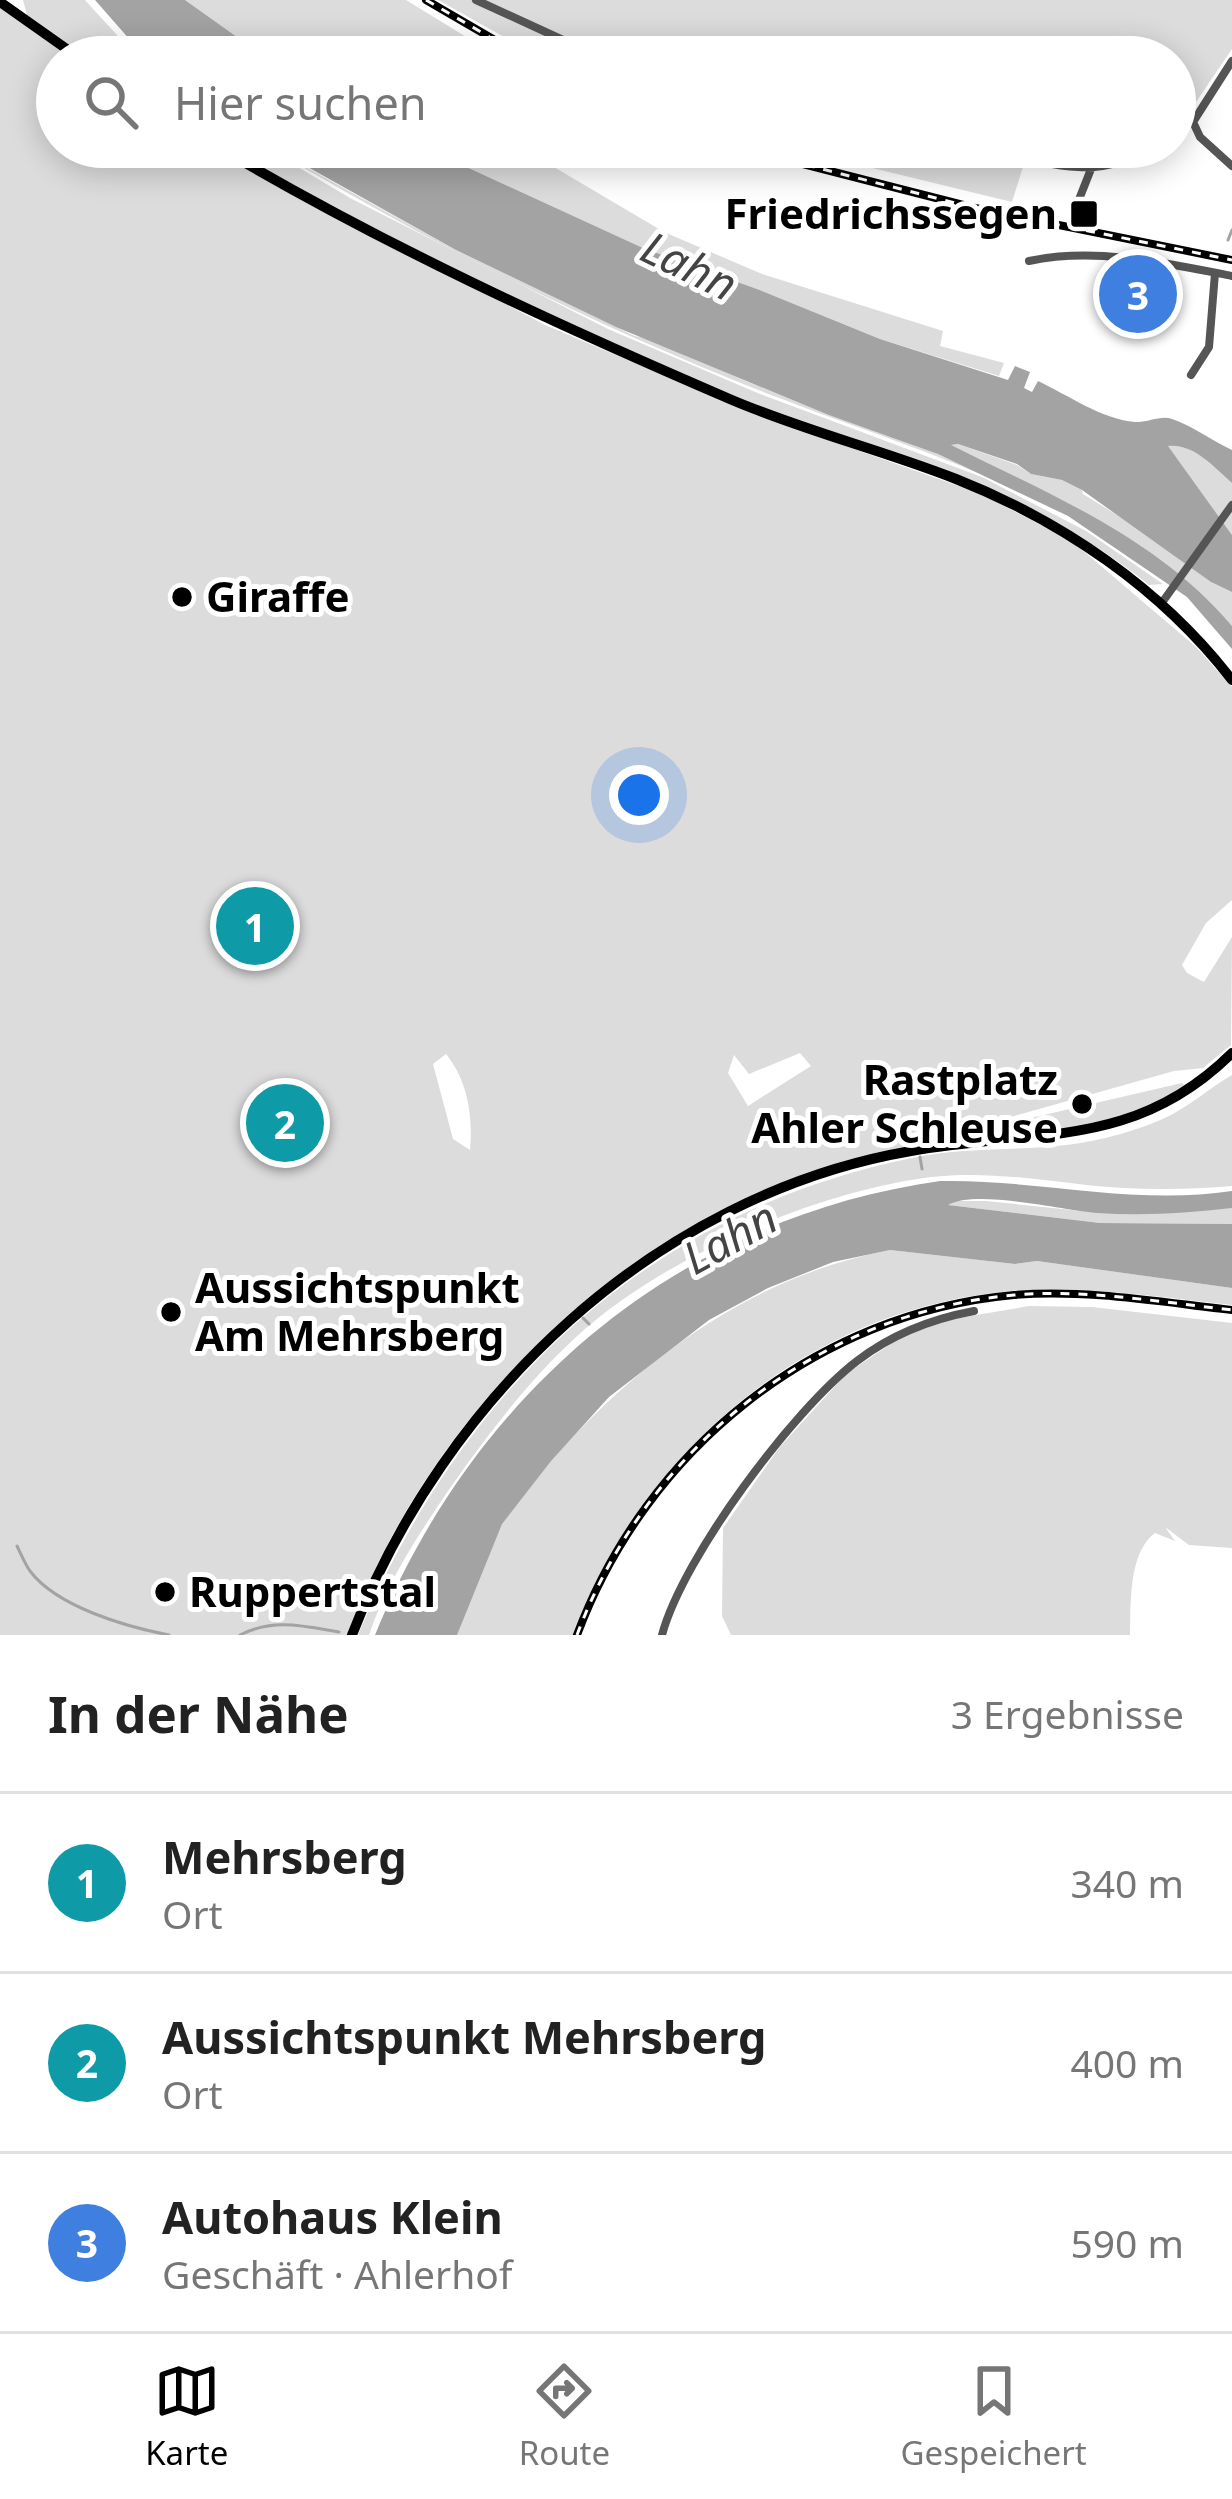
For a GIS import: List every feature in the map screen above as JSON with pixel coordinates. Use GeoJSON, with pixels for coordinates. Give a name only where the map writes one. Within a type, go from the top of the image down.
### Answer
{"type":"FeatureCollection","features":[{"type":"Feature","properties":{"kind":"main road"},"geometry":{"type":"LineString","coordinates":[[0,2],[48,36]]}},
{"type":"Feature","properties":{"kind":"main road"},"geometry":{"type":"LineString","coordinates":[[257,168],[530,313],[770,416],[953,478],[1019,506],[1075,537],[1164,601],[1232,680]]}},
{"type":"Feature","properties":{"kind":"main road"},"geometry":{"type":"LineString","coordinates":[[352,1635],[400,1531],[473,1424],[578,1312],[651,1258],[724,1215],[824,1174],[908,1151],[1064,1135],[1124,1122],[1177,1097],[1232,1053]]}},
{"type":"Feature","properties":{"kind":"street"},"geometry":{"type":"LineString","coordinates":[[476,0],[554,36]]}},
{"type":"Feature","properties":{"kind":"street"},"geometry":{"type":"LineString","coordinates":[[1196,117],[1232,62]]}},
{"type":"Feature","properties":{"kind":"street"},"geometry":{"type":"LineString","coordinates":[[1196,128],[1232,166]]}},
{"type":"Feature","properties":{"kind":"street"},"geometry":{"type":"LineString","coordinates":[[1085,168],[1095,168]]}},
{"type":"Feature","properties":{"kind":"street"},"geometry":{"type":"LineString","coordinates":[[1078,202],[1090,169]]}},
{"type":"Feature","properties":{"kind":"street"},"geometry":{"type":"LineString","coordinates":[[1029,261],[1097,257],[1232,276]]}},
{"type":"Feature","properties":{"kind":"street"},"geometry":{"type":"LineString","coordinates":[[1191,375],[1209,347],[1216,273]]}},
{"type":"Feature","properties":{"kind":"street"},"geometry":{"type":"LineString","coordinates":[[1164,601],[1232,505]]}},
{"type":"Feature","properties":{"kind":"street"},"geometry":{"type":"LineString","coordinates":[[1217,1066],[1232,1066]]}},
{"type":"Feature","properties":{"kind":"street"},"geometry":{"type":"LineString","coordinates":[[662,1635],[675,1598],[718,1526],[777,1446],[837,1379],[892,1337],[921,1324],[974,1311]]}},
{"type":"Feature","properties":{"kind":"shaded area"},"geometry":{"type":"Polygon","coordinates":[[[23,0],[85,0],[118,36],[56,36],[27,15],[23,0]]]}},
{"type":"Feature","properties":{"kind":"shaded area"},"geometry":{"type":"Polygon","coordinates":[[[185,0],[406,0],[465,36],[236,36],[185,0]]]}},
{"type":"Feature","properties":{"kind":"shaded area"},"geometry":{"type":"Polygon","coordinates":[[[438,0],[1232,0],[1232,49],[1196,102],[1196,36],[502,36],[438,0]]]}},
{"type":"Feature","properties":{"kind":"shaded area"},"geometry":{"type":"Polygon","coordinates":[[[0,7],[41,36],[36,36],[36,168],[250,168],[545,325],[758,415],[984,495],[1074,543],[1196,647],[1232,687],[1232,900],[1206,923],[1182,965],[1204,982],[1232,937],[1231,1045],[1203,1068],[1174,1071],[1011,1117],[986,1119],[949,1140],[848,1162],[753,1198],[663,1246],[581,1305],[507,1375],[443,1454],[389,1541],[347,1635],[0,1635],[0,7]],[[800,1053],[749,1074],[734,1055],[728,1073],[748,1106],[811,1066],[800,1053]],[[446,1054],[433,1064],[453,1139],[470,1150],[471,1125],[459,1076],[446,1054]]]}},
{"type":"Feature","properties":{"kind":"shaded area"},"geometry":{"type":"Polygon","coordinates":[[[264,168],[299,168],[608,329],[760,394],[982,477],[1086,531],[1163,584],[1149,585],[1103,551],[1004,498],[738,399],[414,249],[264,168]]]}},
{"type":"Feature","properties":{"kind":"shaded area"},"geometry":{"type":"Polygon","coordinates":[[[306,168],[456,250],[635,336],[983,475],[697,365],[572,309],[448,248],[306,168]]]}},
{"type":"Feature","properties":{"kind":"shaded area"},"geometry":{"type":"Polygon","coordinates":[[[469,168],[556,168],[664,232],[762,274],[943,331],[940,346],[1004,363],[999,376],[880,339],[643,248],[469,168]]]}},
{"type":"Feature","properties":{"kind":"shaded area"},"geometry":{"type":"Polygon","coordinates":[[[872,168],[1023,168],[1012,202],[872,168]]]}},
{"type":"Feature","properties":{"kind":"shaded area"},"geometry":{"type":"Polygon","coordinates":[[[950,445],[1082,490],[1232,592],[1232,626],[1203,595],[1137,543],[950,445]]]}},
{"type":"Feature","properties":{"kind":"shaded area"},"geometry":{"type":"Polygon","coordinates":[[[1167,445],[1194,452],[1232,483],[1232,535],[1167,445]]]}},
{"type":"Feature","properties":{"kind":"shaded area"},"geometry":{"type":"Polygon","coordinates":[[[1232,1075],[1232,1186],[1122,1188],[970,1175],[889,1184],[755,1227],[632,1293],[555,1357],[499,1422],[414,1543],[369,1635],[358,1635],[401,1546],[451,1464],[509,1390],[575,1324],[648,1268],[728,1221],[816,1184],[912,1158],[1066,1145],[1120,1134],[1171,1115],[1232,1075]]]}},
{"type":"Feature","properties":{"kind":"shaded area"},"geometry":{"type":"Polygon","coordinates":[[[1182,1083],[1139,1110],[1086,1127],[1032,1135],[980,1134],[1035,1117],[1182,1083]]]}},
{"type":"Feature","properties":{"kind":"shaded area"},"geometry":{"type":"Polygon","coordinates":[[[954,1201],[1101,1213],[1232,1208],[1232,1224],[1100,1223],[948,1205],[954,1201]]]}},
{"type":"Feature","properties":{"kind":"shaded area"},"geometry":{"type":"Polygon","coordinates":[[[890,1250],[1015,1264],[1037,1261],[1232,1288],[1232,1305],[1094,1291],[1012,1291],[938,1303],[868,1326],[803,1358],[743,1400],[689,1449],[643,1505],[604,1568],[573,1635],[457,1635],[502,1524],[540,1473],[599,1410],[673,1348],[754,1297],[842,1262],[890,1250]]]}},
{"type":"Feature","properties":{"kind":"shaded area"},"geometry":{"type":"Polygon","coordinates":[[[1029,1306],[1092,1307],[1232,1323],[1232,1548],[1189,1545],[1165,1527],[1175,1541],[1155,1533],[1135,1566],[1130,1635],[731,1635],[722,1616],[723,1528],[779,1448],[846,1374],[904,1335],[953,1319],[1029,1306]]]}},
{"type":"Feature","properties":{"kind":"water"},"geometry":{"type":"Polygon","coordinates":[[[95,0],[185,0],[236,36],[127,36],[95,0]]]}},
{"type":"Feature","properties":{"kind":"water","name":"Lahn"},"geometry":{"type":"Polygon","coordinates":[[[310,168],[469,168],[643,248],[880,339],[1008,380],[1015,366],[1030,372],[1024,388],[1032,392],[1038,381],[1122,420],[1167,418],[1187,426],[1232,450],[1232,483],[1194,452],[1168,446],[1232,535],[1232,592],[1082,490],[951,445],[1137,543],[1203,595],[1232,626],[1232,649],[1187,597],[1068,516],[938,454],[829,415],[616,327],[456,250],[310,168]]]}},
{"type":"Feature","properties":{"kind":"water"},"geometry":{"type":"Polygon","coordinates":[[[940,1181],[1122,1194],[1232,1191],[1232,1208],[1165,1214],[1098,1213],[978,1199],[948,1205],[1100,1223],[1232,1224],[1232,1288],[1037,1261],[1015,1264],[890,1250],[833,1262],[768,1288],[709,1320],[609,1397],[551,1461],[502,1524],[457,1635],[375,1635],[417,1547],[468,1467],[528,1394],[596,1331],[672,1277],[755,1233],[845,1201],[940,1181]]]}},
{"type":"Feature","properties":{"kind":"waterway"},"geometry":{"type":"LineString","coordinates":[[1228,240],[1232,230]]}},
{"type":"Feature","properties":{"kind":"waterway"},"geometry":{"type":"LineString","coordinates":[[920,1157],[922,1169]]}},
{"type":"Feature","properties":{"kind":"waterway"},"geometry":{"type":"LineString","coordinates":[[583,1318],[589,1324]]}},
{"type":"Feature","properties":{"kind":"waterway"},"geometry":{"type":"LineString","coordinates":[[17,1546],[30,1571],[57,1595],[114,1621],[169,1635]]}},
{"type":"Feature","properties":{"kind":"waterway"},"geometry":{"type":"LineString","coordinates":[[240,1635],[277,1625],[339,1632]]}},
{"type":"Feature","properties":{"kind":"railway"},"geometry":{"type":"LineString","coordinates":[[426,0],[488,36]]}},
{"type":"Feature","properties":{"kind":"railway"},"geometry":{"type":"LineString","coordinates":[[818,168],[975,208],[1232,260]]}},
{"type":"Feature","properties":{"kind":"railway"},"geometry":{"type":"LineString","coordinates":[[577,1635],[607,1568],[646,1506],[693,1451],[747,1402],[806,1362],[871,1330],[941,1307],[1014,1295],[1096,1295],[1232,1310]]}},
{"type":"Feature","properties":{"kind":"place","name":"Friedrichssegen"},"geometry":{"type":"Point","coordinates":[1084,214]}},
{"type":"Feature","properties":{"kind":"place","name":"Autohaus Klein"},"geometry":{"type":"Point","coordinates":[1138,294]}},
{"type":"Feature","properties":{"kind":"place","name":"Giraffe"},"geometry":{"type":"Point","coordinates":[182,597]}},
{"type":"Feature","properties":{"kind":"place","name":"Mehrsberg"},"geometry":{"type":"Point","coordinates":[255,926]}},
{"type":"Feature","properties":{"kind":"place","name":"Rastplatz Ahler Schleuse"},"geometry":{"type":"Point","coordinates":[1082,1104]}},
{"type":"Feature","properties":{"kind":"place","name":"Aussichtspunkt Mehrsberg"},"geometry":{"type":"Point","coordinates":[285,1123]}},
{"type":"Feature","properties":{"kind":"place","name":"Aussichtspunkt Am Mehrsberg"},"geometry":{"type":"Point","coordinates":[171,1312]}},
{"type":"Feature","properties":{"kind":"place","name":"Ruppertstal"},"geometry":{"type":"Point","coordinates":[165,1592]}}]}
